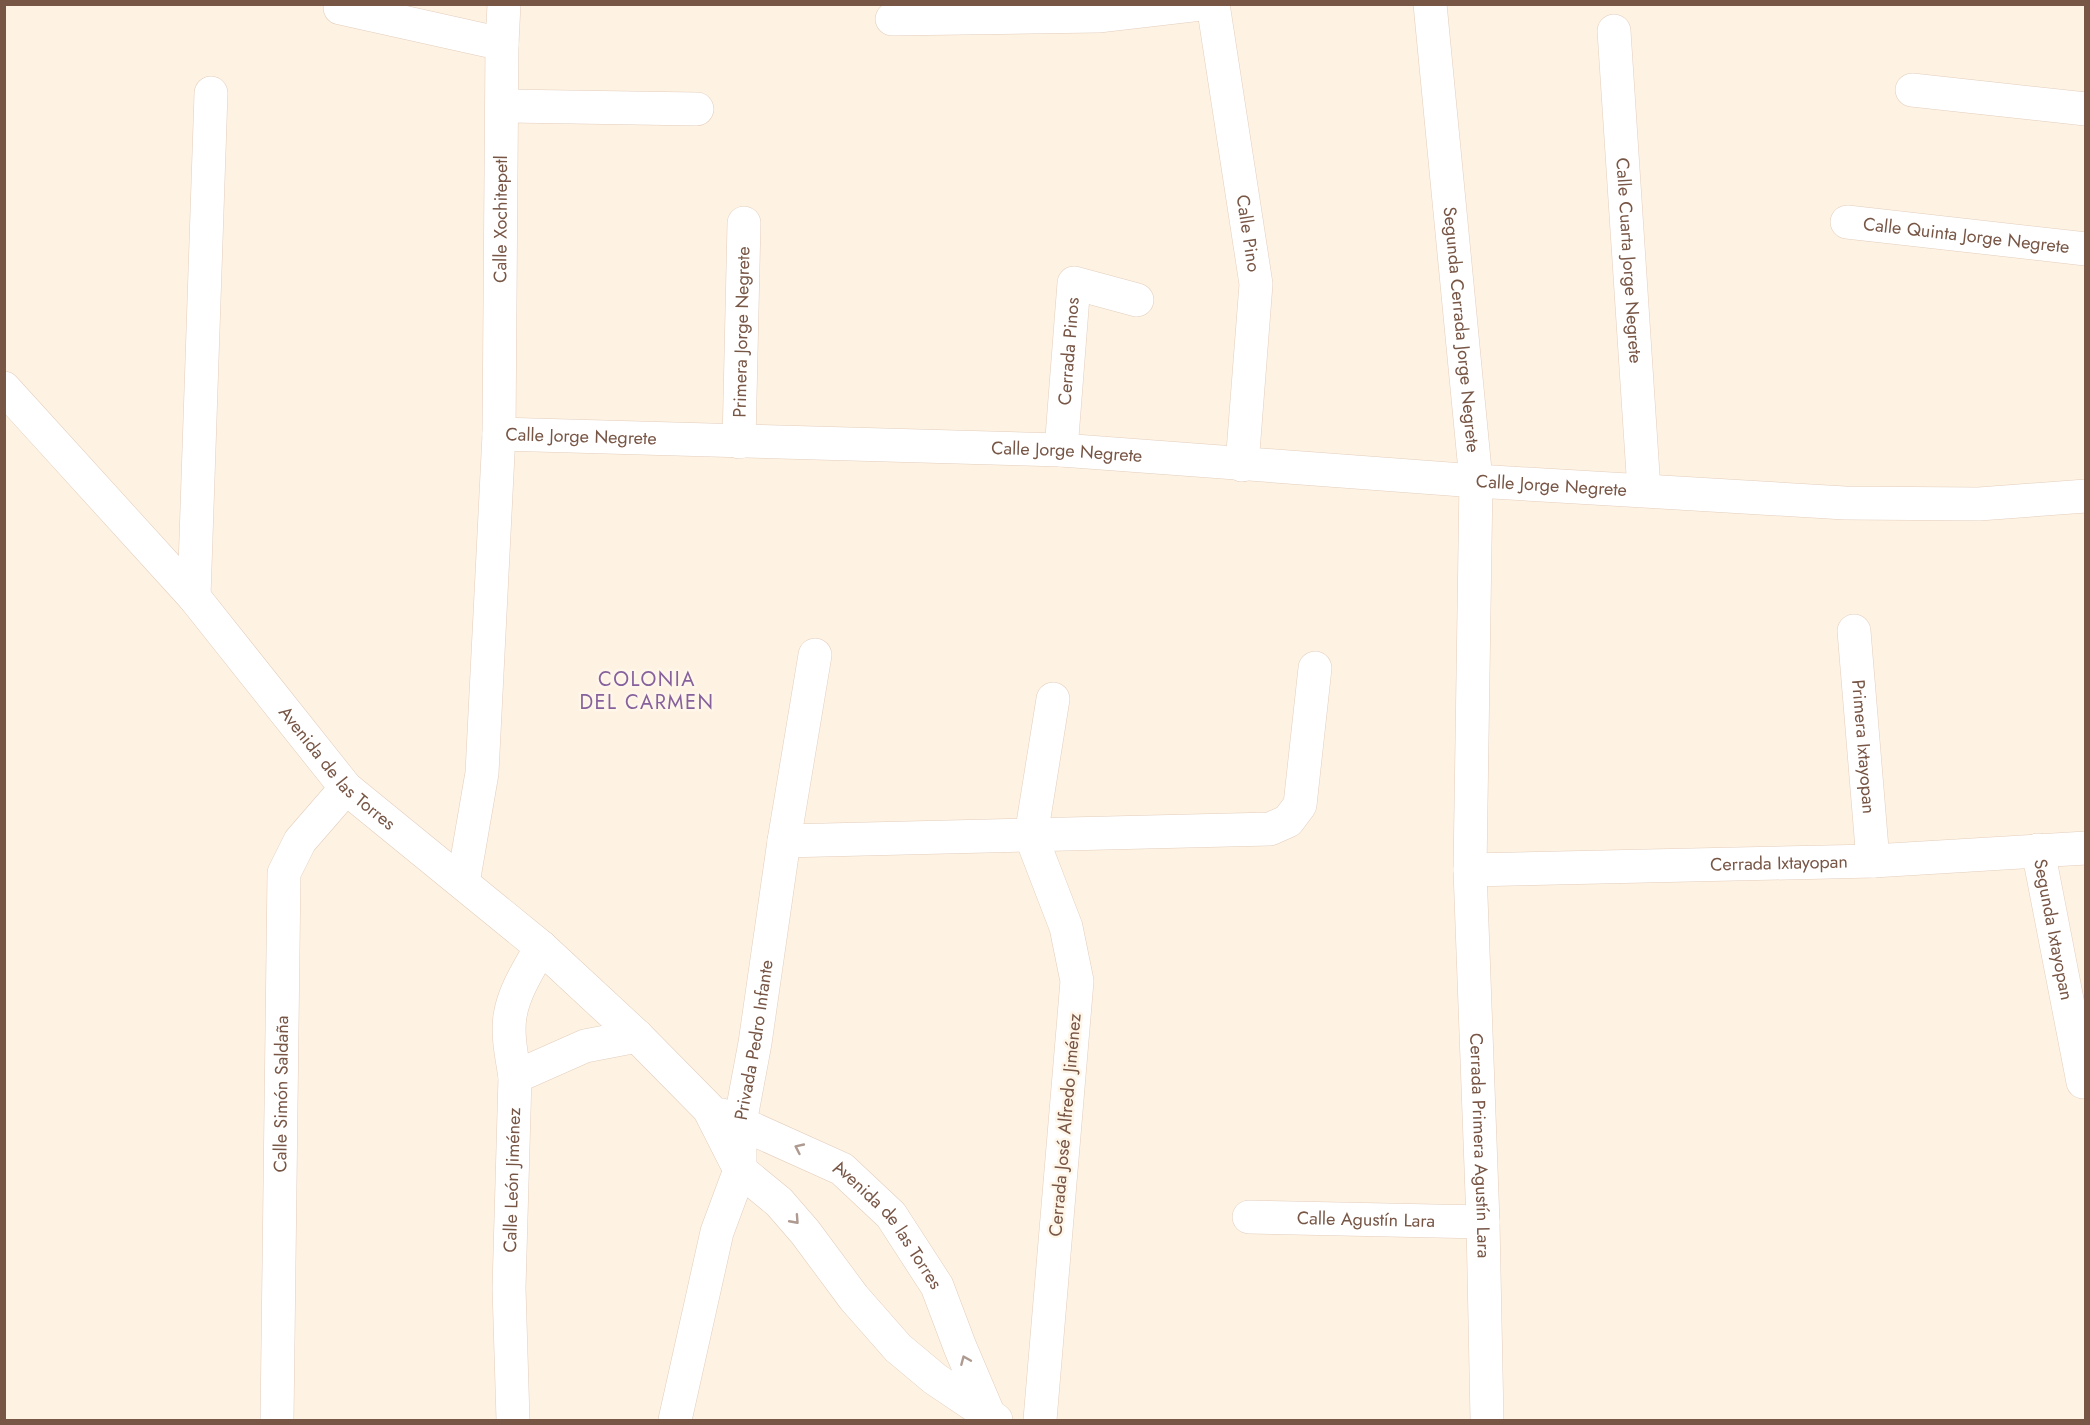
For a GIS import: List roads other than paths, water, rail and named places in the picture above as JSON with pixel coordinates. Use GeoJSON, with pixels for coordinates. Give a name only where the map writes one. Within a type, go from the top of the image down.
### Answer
{"type":"FeatureCollection","features":[{"type":"Feature","properties":{"kind":"street","name":"Calle Xochitepetl"},"geometry":{"type":"LineString","coordinates":[[499,434],[504,4]]}},
{"type":"Feature","properties":{"kind":"street"},"geometry":{"type":"LineString","coordinates":[[892,19],[1098,16],[1201,4]]}},
{"type":"Feature","properties":{"kind":"street","name":"Calle Pino"},"geometry":{"type":"LineString","coordinates":[[1213,4],[1256,284],[1242,465]]}},
{"type":"Feature","properties":{"kind":"street","name":"Segunda Cerrada Jorge Negrete"},"geometry":{"type":"LineString","coordinates":[[1430,4],[1476,481],[1470,870]]}},
{"type":"Feature","properties":{"kind":"street"},"geometry":{"type":"LineString","coordinates":[[340,8],[502,44]]}},
{"type":"Feature","properties":{"kind":"street","name":"Calle Cuarta Jorge Negrete"},"geometry":{"type":"LineString","coordinates":[[1614,31],[1644,489]]}},
{"type":"Feature","properties":{"kind":"street"},"geometry":{"type":"LineString","coordinates":[[1912,90],[2085,109]]}},
{"type":"Feature","properties":{"kind":"street"},"geometry":{"type":"LineString","coordinates":[[195,597],[211,93]]}},
{"type":"Feature","properties":{"kind":"street"},"geometry":{"type":"LineString","coordinates":[[503,106],[697,109]]}},
{"type":"Feature","properties":{"kind":"street","name":"Calle Quinta Jorge Negrete"},"geometry":{"type":"LineString","coordinates":[[1847,222],[2085,249]]}},
{"type":"Feature","properties":{"kind":"street","name":"Primera Jorge Negrete"},"geometry":{"type":"LineString","coordinates":[[739,441],[744,223]]}},
{"type":"Feature","properties":{"kind":"street","name":"Cerrada Pinos"},"geometry":{"type":"LineString","coordinates":[[1061,450],[1074,283],[1137,300]]}},
{"type":"Feature","properties":{"kind":"street","name":"Avenida de las Torres"},"geometry":{"type":"LineString","coordinates":[[4,388],[195,597],[346,788],[541,947],[637,1036],[709,1109],[740,1170],[792,1217],[854,1298],[898,1348],[935,1380],[992,1417]]}},
{"type":"Feature","properties":{"kind":"street","name":"Calle Jorge Negrete"},"geometry":{"type":"LineString","coordinates":[[464,883],[482,772],[499,434],[1061,450],[1476,481],[1644,489],[1845,503],[1979,504],[2082,486]]}},
{"type":"Feature","properties":{"kind":"street","name":"Primera Ixtayopan"},"geometry":{"type":"LineString","coordinates":[[1854,631],[1873,861]]}},
{"type":"Feature","properties":{"kind":"street","name":"Privada Pedro Infante"},"geometry":{"type":"LineString","coordinates":[[675,1420],[717,1232],[740,1170],[740,1123],[755,1043],[784,841],[815,655]]}},
{"type":"Feature","properties":{"kind":"street"},"geometry":{"type":"LineString","coordinates":[[784,841],[1270,830],[1288,821],[1300,805],[1315,668]]}},
{"type":"Feature","properties":{"kind":"street"},"geometry":{"type":"LineString","coordinates":[[1030,836],[1053,699]]}},
{"type":"Feature","properties":{"kind":"street","name":"Calle Simón Saldaña"},"geometry":{"type":"LineString","coordinates":[[277,1420],[284,873],[300,841],[346,788]]}},
{"type":"Feature","properties":{"kind":"street","name":"Cerrada José Alfredo Jiménez"},"geometry":{"type":"LineString","coordinates":[[1030,836],[1066,927],[1077,981],[1040,1420]]}},
{"type":"Feature","properties":{"kind":"street","name":"Cerrada Ixtayopan"},"geometry":{"type":"LineString","coordinates":[[1470,870],[1873,861],[2085,848]]}},
{"type":"Feature","properties":{"kind":"street","name":"Segunda Ixtayopan"},"geometry":{"type":"LineString","coordinates":[[2038,850],[2083,1082]]}},
{"type":"Feature","properties":{"kind":"street","name":"Cerrada Primera Agustín Lara"},"geometry":{"type":"LineString","coordinates":[[1470,870],[1483,1222],[1487,1420]]}},
{"type":"Feature","properties":{"kind":"street","name":"Calle León Jiménez"},"geometry":{"type":"LineString","coordinates":[[513,1420],[509,1288],[515,1077],[510,1016],[519,987],[541,947]]}},
{"type":"Feature","properties":{"kind":"street"},"geometry":{"type":"LineString","coordinates":[[515,1077],[585,1046],[637,1036]]}},
{"type":"Feature","properties":{"kind":"street","name":"Avenida de las Torres"},"geometry":{"type":"LineString","coordinates":[[709,1109],[842,1169],[891,1215],[938,1286],[960,1347],[992,1417]]}},
{"type":"Feature","properties":{"kind":"street","name":"Calle Agustín Lara"},"geometry":{"type":"LineString","coordinates":[[1249,1217],[1483,1222]]}},
{"type":"Feature","properties":{"kind":"district","name":"COLONIA DEL CARMEN"},"geometry":{"type":"Point","coordinates":[647,690]}}]}
